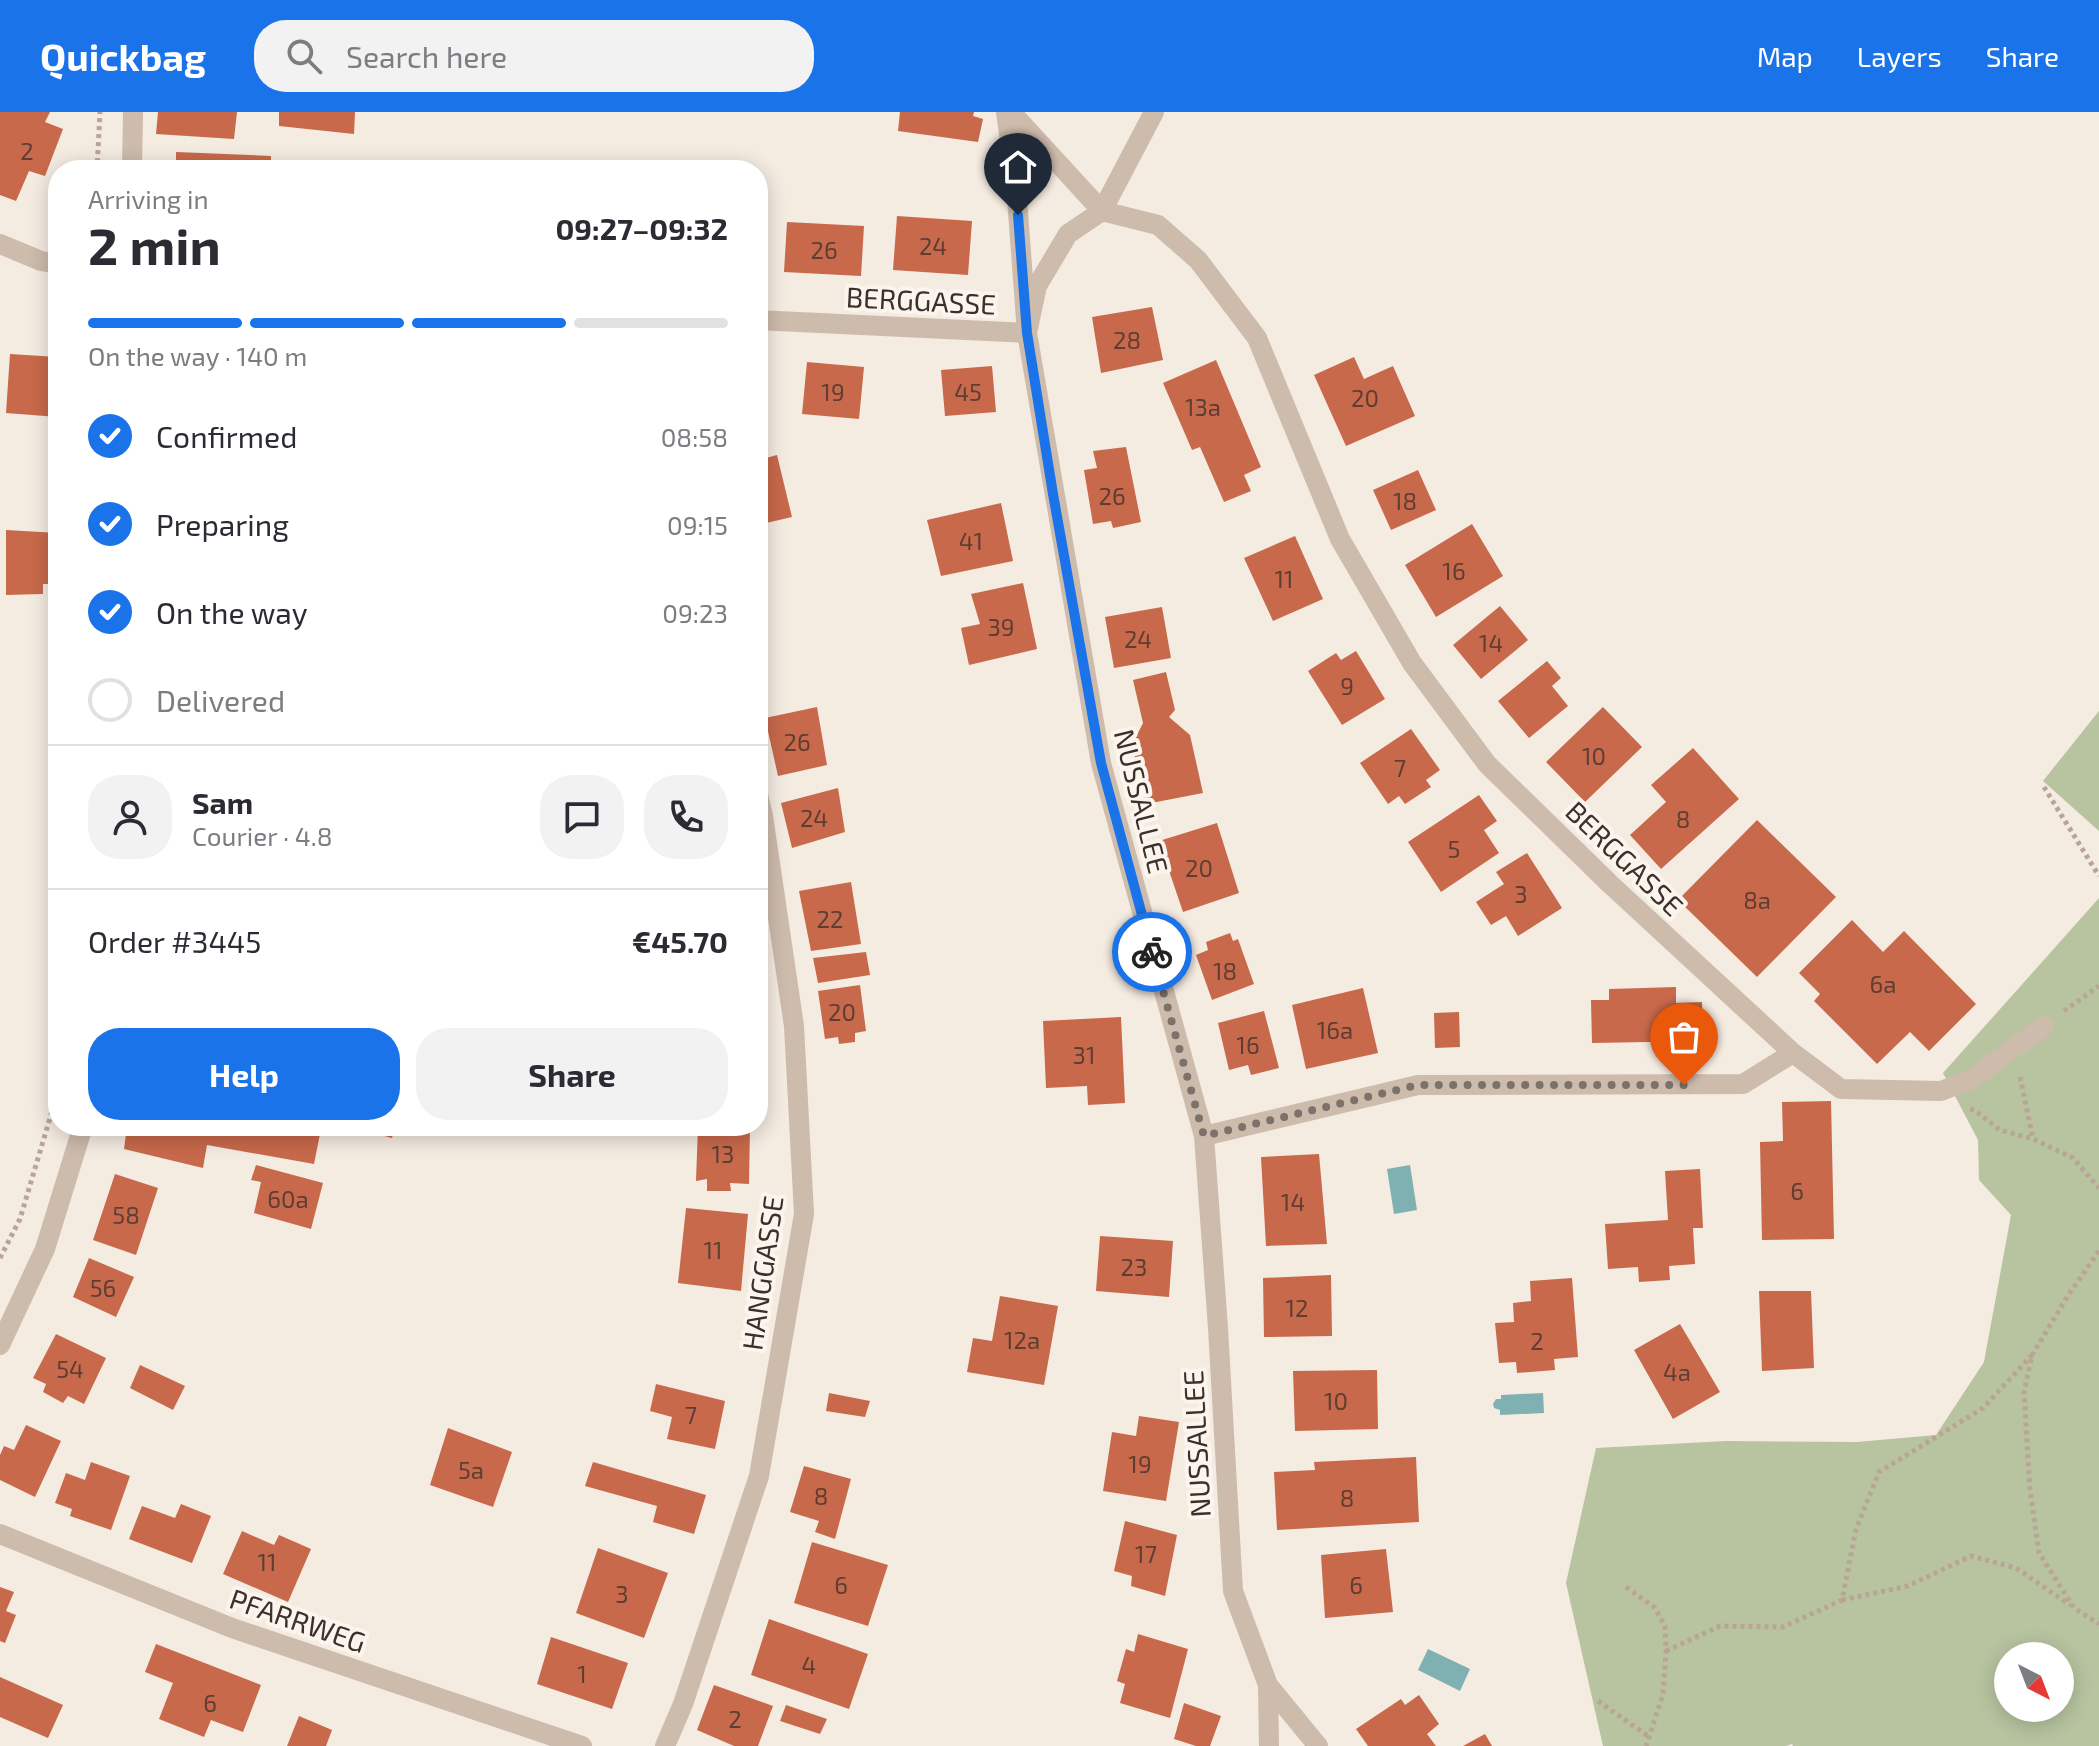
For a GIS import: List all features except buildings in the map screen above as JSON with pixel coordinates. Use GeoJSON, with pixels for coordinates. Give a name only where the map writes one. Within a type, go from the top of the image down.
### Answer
{"type":"FeatureCollection","features":[{"type":"Feature","properties":{"kind":"street"},"geometry":{"type":"LineString","coordinates":[[132,160],[133,112]]}},
{"type":"Feature","properties":{"kind":"street"},"geometry":{"type":"LineString","coordinates":[[1008,112],[1102,211],[1154,112]]}},
{"type":"Feature","properties":{"kind":"street","name":"NUSSALLEE"},"geometry":{"type":"LineString","coordinates":[[1008,112],[1027,333],[1101,763],[1204,1136],[1233,1591],[1268,1685],[1318,1746]]}},
{"type":"Feature","properties":{"kind":"street","name":"BERGGASSE"},"geometry":{"type":"LineString","coordinates":[[768,320],[1027,333],[1037,286],[1068,234],[1102,211],[1158,225],[1198,260],[1257,338],[1340,539],[1412,663],[1487,764],[1609,883],[1793,1053],[1841,1089],[1941,1091],[1972,1079],[2044,1026]]}},
{"type":"Feature","properties":{"kind":"street"},"geometry":{"type":"LineString","coordinates":[[0,244],[48,262]]}},
{"type":"Feature","properties":{"kind":"street","name":"HANGGASSE"},"geometry":{"type":"LineString","coordinates":[[665,1746],[683,1704],[759,1476],[804,1214],[794,1026],[768,845]]}},
{"type":"Feature","properties":{"kind":"street"},"geometry":{"type":"LineString","coordinates":[[1204,1136],[1418,1085],[1743,1084],[1793,1053]]}},
{"type":"Feature","properties":{"kind":"street"},"geometry":{"type":"LineString","coordinates":[[0,1345],[45,1249],[80,1136]]}},
{"type":"Feature","properties":{"kind":"street","name":"PFARRWEG"},"geometry":{"type":"LineString","coordinates":[[0,1534],[232,1628],[582,1746]]}},
{"type":"Feature","properties":{"kind":"street","name":"NUSSALLEE"},"geometry":{"type":"LineString","coordinates":[[1268,1685],[1269,1746]]}},
{"type":"Feature","properties":{"kind":"path"},"geometry":{"type":"LineString","coordinates":[[98,160],[100,112]]}},
{"type":"Feature","properties":{"kind":"path"},"geometry":{"type":"LineString","coordinates":[[2044,787],[2099,876]]}},
{"type":"Feature","properties":{"kind":"path"},"geometry":{"type":"LineString","coordinates":[[2044,1026],[2099,986]]}},
{"type":"Feature","properties":{"kind":"path"},"geometry":{"type":"LineString","coordinates":[[2013,1048],[2033,1139]]}},
{"type":"Feature","properties":{"kind":"path"},"geometry":{"type":"LineString","coordinates":[[1974,1110],[2000,1130],[2033,1139],[2073,1158],[2099,1188]]}},
{"type":"Feature","properties":{"kind":"path"},"geometry":{"type":"LineString","coordinates":[[0,1258],[20,1219],[48,1125]]}},
{"type":"Feature","properties":{"kind":"path"},"geometry":{"type":"LineString","coordinates":[[1842,1600],[1856,1529],[1879,1472],[1983,1408],[2032,1355],[2099,1251]]}},
{"type":"Feature","properties":{"kind":"path"},"geometry":{"type":"LineString","coordinates":[[2032,1355],[2024,1392],[2030,1490],[2039,1553],[2074,1608]]}},
{"type":"Feature","properties":{"kind":"path"},"geometry":{"type":"LineString","coordinates":[[1666,1651],[1720,1626],[1783,1627],[1842,1600],[1908,1586],[1971,1556],[2016,1568],[2099,1624]]}},
{"type":"Feature","properties":{"kind":"path"},"geometry":{"type":"LineString","coordinates":[[1626,1587],[1655,1608],[1665,1626],[1663,1694],[1646,1746]]}},
{"type":"Feature","properties":{"kind":"path"},"geometry":{"type":"LineString","coordinates":[[1598,1701],[1648,1736]]}},
{"type":"Feature","properties":{"kind":"green space"},"geometry":{"type":"Polygon","coordinates":[[[2099,711],[2099,831],[2043,781],[2099,711]]]}},
{"type":"Feature","properties":{"kind":"green space"},"geometry":{"type":"Polygon","coordinates":[[[2099,898],[2099,1746],[1603,1746],[1566,1583],[1596,1448],[1726,1441],[1857,1442],[1936,1435],[1984,1362],[2011,1215],[1979,1180],[1978,1140],[1943,1073],[2099,898]]]}},
{"type":"Feature","properties":{"kind":"water"},"geometry":{"type":"Polygon","coordinates":[[[1410,1165],[1417,1210],[1394,1214],[1387,1169],[1410,1165]]]}},
{"type":"Feature","properties":{"kind":"water"},"geometry":{"type":"Polygon","coordinates":[[[1543,1393],[1544,1413],[1500,1415],[1500,1410],[1494,1408],[1493,1404],[1496,1399],[1501,1399],[1501,1395],[1543,1393]]]}},
{"type":"Feature","properties":{"kind":"water"},"geometry":{"type":"Polygon","coordinates":[[[1428,1649],[1470,1669],[1460,1691],[1418,1670],[1428,1649]]]}},
{"type":"Feature","properties":{"kind":"way so far"},"geometry":{"type":"LineString","coordinates":[[1152,952],[1204,1136],[1418,1085],[1684,1085]]}},
{"type":"Feature","properties":{"kind":"route"},"geometry":{"type":"LineString","coordinates":[[1018,215],[1027,333],[1101,763],[1152,952]]}}]}
